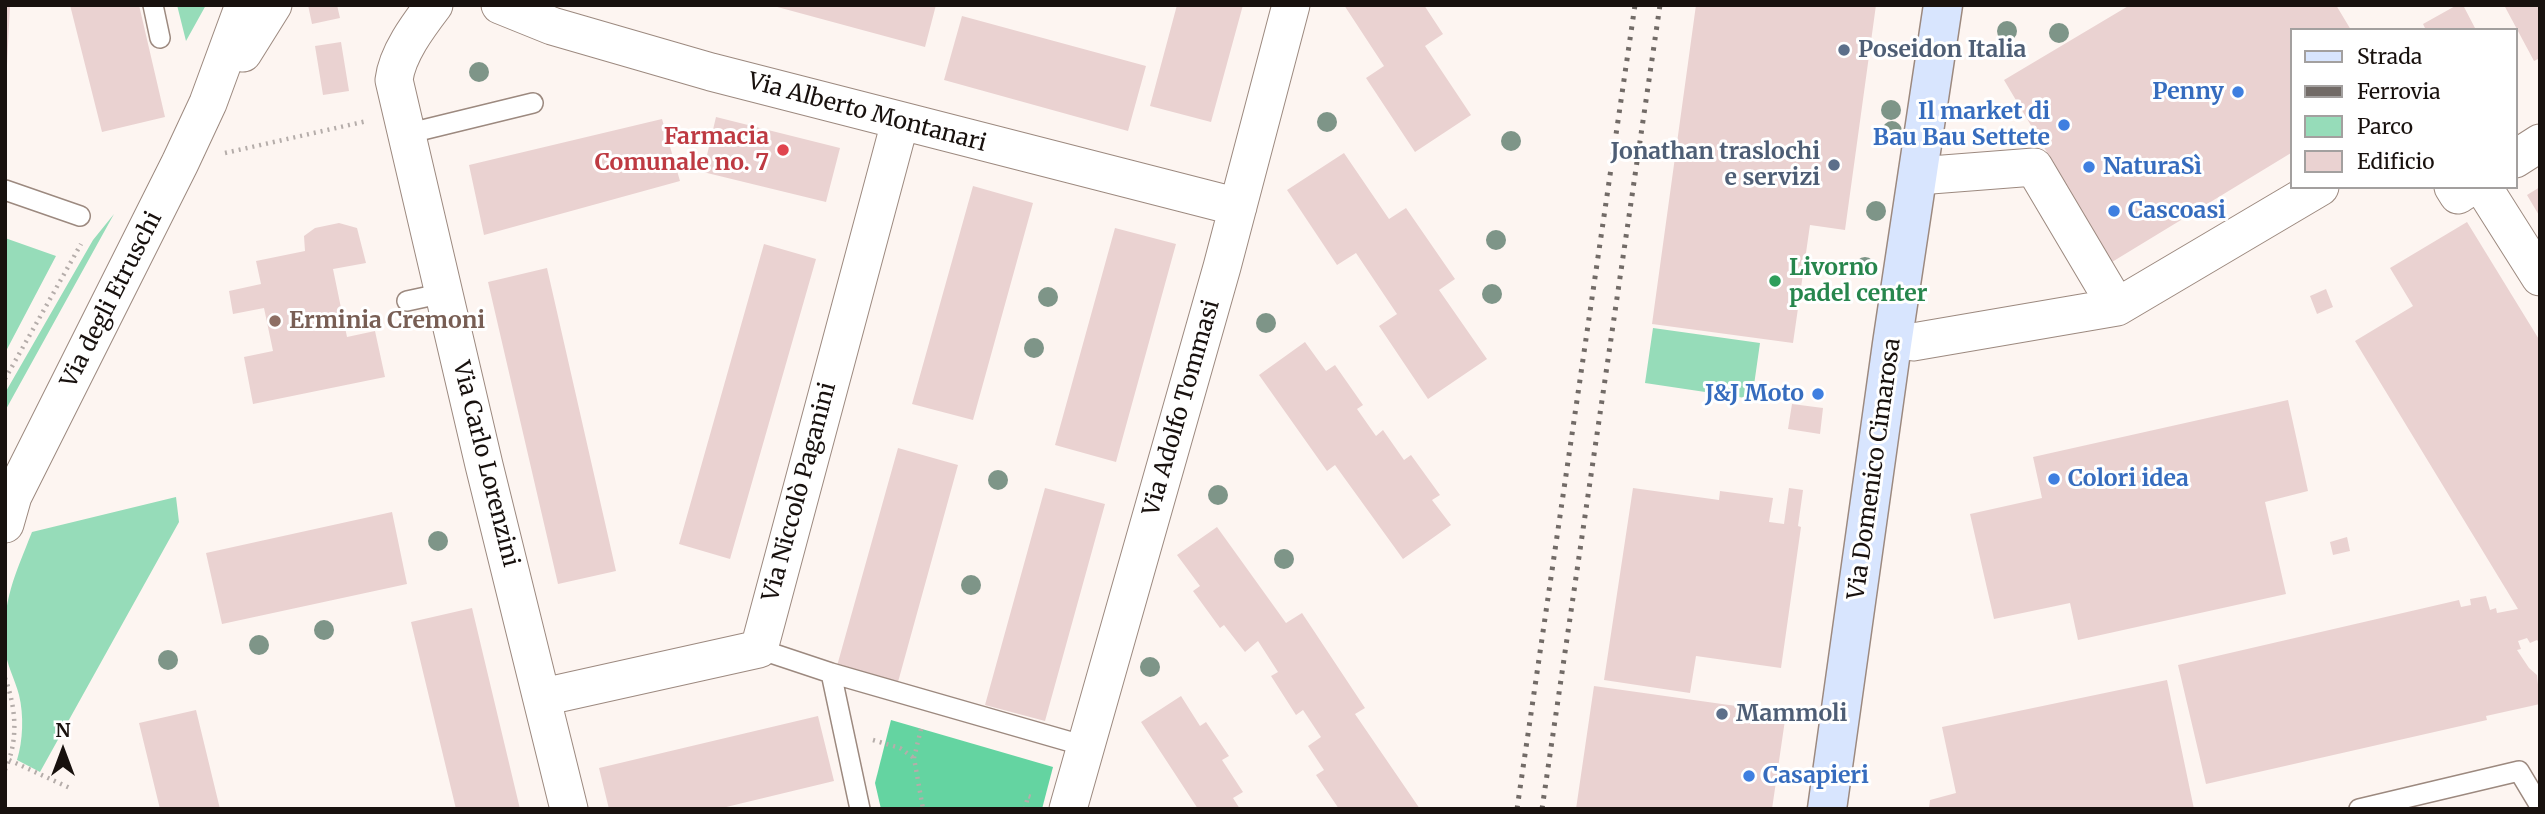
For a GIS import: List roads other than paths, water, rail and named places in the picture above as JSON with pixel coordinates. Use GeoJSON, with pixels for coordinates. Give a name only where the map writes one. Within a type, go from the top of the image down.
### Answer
{"type":"FeatureCollection","features":[{"type":"Feature","properties":{"kind":"street","name":"Via degli Etruschi"},"geometry":{"type":"LineString","coordinates":[[8,509],[180,163],[208,103],[244,5]]}},
{"type":"Feature","properties":{"kind":"street","name":"Via degli Etruschi"},"geometry":{"type":"LineString","coordinates":[[208,103],[273,5]]}},
{"type":"Feature","properties":{"kind":"street","name":"Via Carlo Lorenzini"},"geometry":{"type":"LineString","coordinates":[[434,5],[418,26],[395,69],[394,80],[569,809]]}},
{"type":"Feature","properties":{"kind":"street","name":"Via Alberto Montanari"},"geometry":{"type":"LineString","coordinates":[[500,5],[552,26],[900,122],[1238,207]]}},
{"type":"Feature","properties":{"kind":"street","name":"Via Adolfo Tommasi"},"geometry":{"type":"LineString","coordinates":[[1068,809],[1238,207],[1291,5]]}},
{"type":"Feature","properties":{"kind":"street","name":"Via Domenico Cimarosa"},"geometry":{"type":"LineString","coordinates":[[1827,809],[1903,343],[1918,176],[1943,5]]}},
{"type":"Feature","properties":{"kind":"street","name":"Via Niccolò Paganini"},"geometry":{"type":"LineString","coordinates":[[759,649],[900,122]]}},
{"type":"Feature","properties":{"kind":"street"},"geometry":{"type":"LineString","coordinates":[[2517,158],[2540,144]]}},
{"type":"Feature","properties":{"kind":"street"},"geometry":{"type":"LineString","coordinates":[[1918,176],[2034,167],[2118,307]]}},
{"type":"Feature","properties":{"kind":"street"},"geometry":{"type":"LineString","coordinates":[[1903,343],[2118,307],[2317,189]]}},
{"type":"Feature","properties":{"kind":"street"},"geometry":{"type":"LineString","coordinates":[[2454,189],[2458,195],[2467,189]]}},
{"type":"Feature","properties":{"kind":"street"},"geometry":{"type":"LineString","coordinates":[[2484,189],[2540,277]]}},
{"type":"Feature","properties":{"kind":"street"},"geometry":{"type":"LineString","coordinates":[[543,697],[759,649]]}},
{"type":"Feature","properties":{"kind":"lane"},"geometry":{"type":"LineString","coordinates":[[153,5],[160,38]]}},
{"type":"Feature","properties":{"kind":"lane"},"geometry":{"type":"LineString","coordinates":[[404,124],[533,103]]}},
{"type":"Feature","properties":{"kind":"lane"},"geometry":{"type":"LineString","coordinates":[[5,190],[80,216]]}},
{"type":"Feature","properties":{"kind":"lane"},"geometry":{"type":"LineString","coordinates":[[407,302],[444,293]]}},
{"type":"Feature","properties":{"kind":"lane"},"geometry":{"type":"LineString","coordinates":[[759,649],[831,673],[1085,746]]}},
{"type":"Feature","properties":{"kind":"lane"},"geometry":{"type":"LineString","coordinates":[[831,673],[860,809]]}},
{"type":"Feature","properties":{"kind":"lane"},"geometry":{"type":"LineString","coordinates":[[2359,809],[2519,771],[2540,806]]}},
{"type":"Feature","properties":{"kind":"railway"},"geometry":{"type":"LineString","coordinates":[[1517,809],[1635,5]]}},
{"type":"Feature","properties":{"kind":"railway"},"geometry":{"type":"LineString","coordinates":[[1542,809],[1660,5]]}},
{"type":"Feature","properties":{"kind":"place","name":"Poseidon Italia"},"geometry":{"type":"Point","coordinates":[1844,50]}},
{"type":"Feature","properties":{"kind":"place","name":"Penny"},"geometry":{"type":"Point","coordinates":[2238,92]}},
{"type":"Feature","properties":{"kind":"place","name":"Il market di Bau Bau Settete"},"geometry":{"type":"Point","coordinates":[2064,125]}},
{"type":"Feature","properties":{"kind":"place","name":"Farmacia Comunale no. 7"},"geometry":{"type":"Point","coordinates":[783,150]}},
{"type":"Feature","properties":{"kind":"place","name":"Jonathan traslochi e servizi"},"geometry":{"type":"Point","coordinates":[1834,165]}},
{"type":"Feature","properties":{"kind":"place","name":"NaturaSì"},"geometry":{"type":"Point","coordinates":[2089,167]}},
{"type":"Feature","properties":{"kind":"place","name":"Cascoasi"},"geometry":{"type":"Point","coordinates":[2114,211]}},
{"type":"Feature","properties":{"kind":"place","name":"Livorno padel center"},"geometry":{"type":"Point","coordinates":[1775,281]}},
{"type":"Feature","properties":{"kind":"place","name":"Erminia Cremoni"},"geometry":{"type":"Point","coordinates":[275,321]}},
{"type":"Feature","properties":{"kind":"place","name":"J&J Moto"},"geometry":{"type":"Point","coordinates":[1818,394]}},
{"type":"Feature","properties":{"kind":"place","name":"Colori idea"},"geometry":{"type":"Point","coordinates":[2054,479]}},
{"type":"Feature","properties":{"kind":"place","name":"Mammoli"},"geometry":{"type":"Point","coordinates":[1722,714]}},
{"type":"Feature","properties":{"kind":"place","name":"Casapieri"},"geometry":{"type":"Point","coordinates":[1749,776]}}]}
